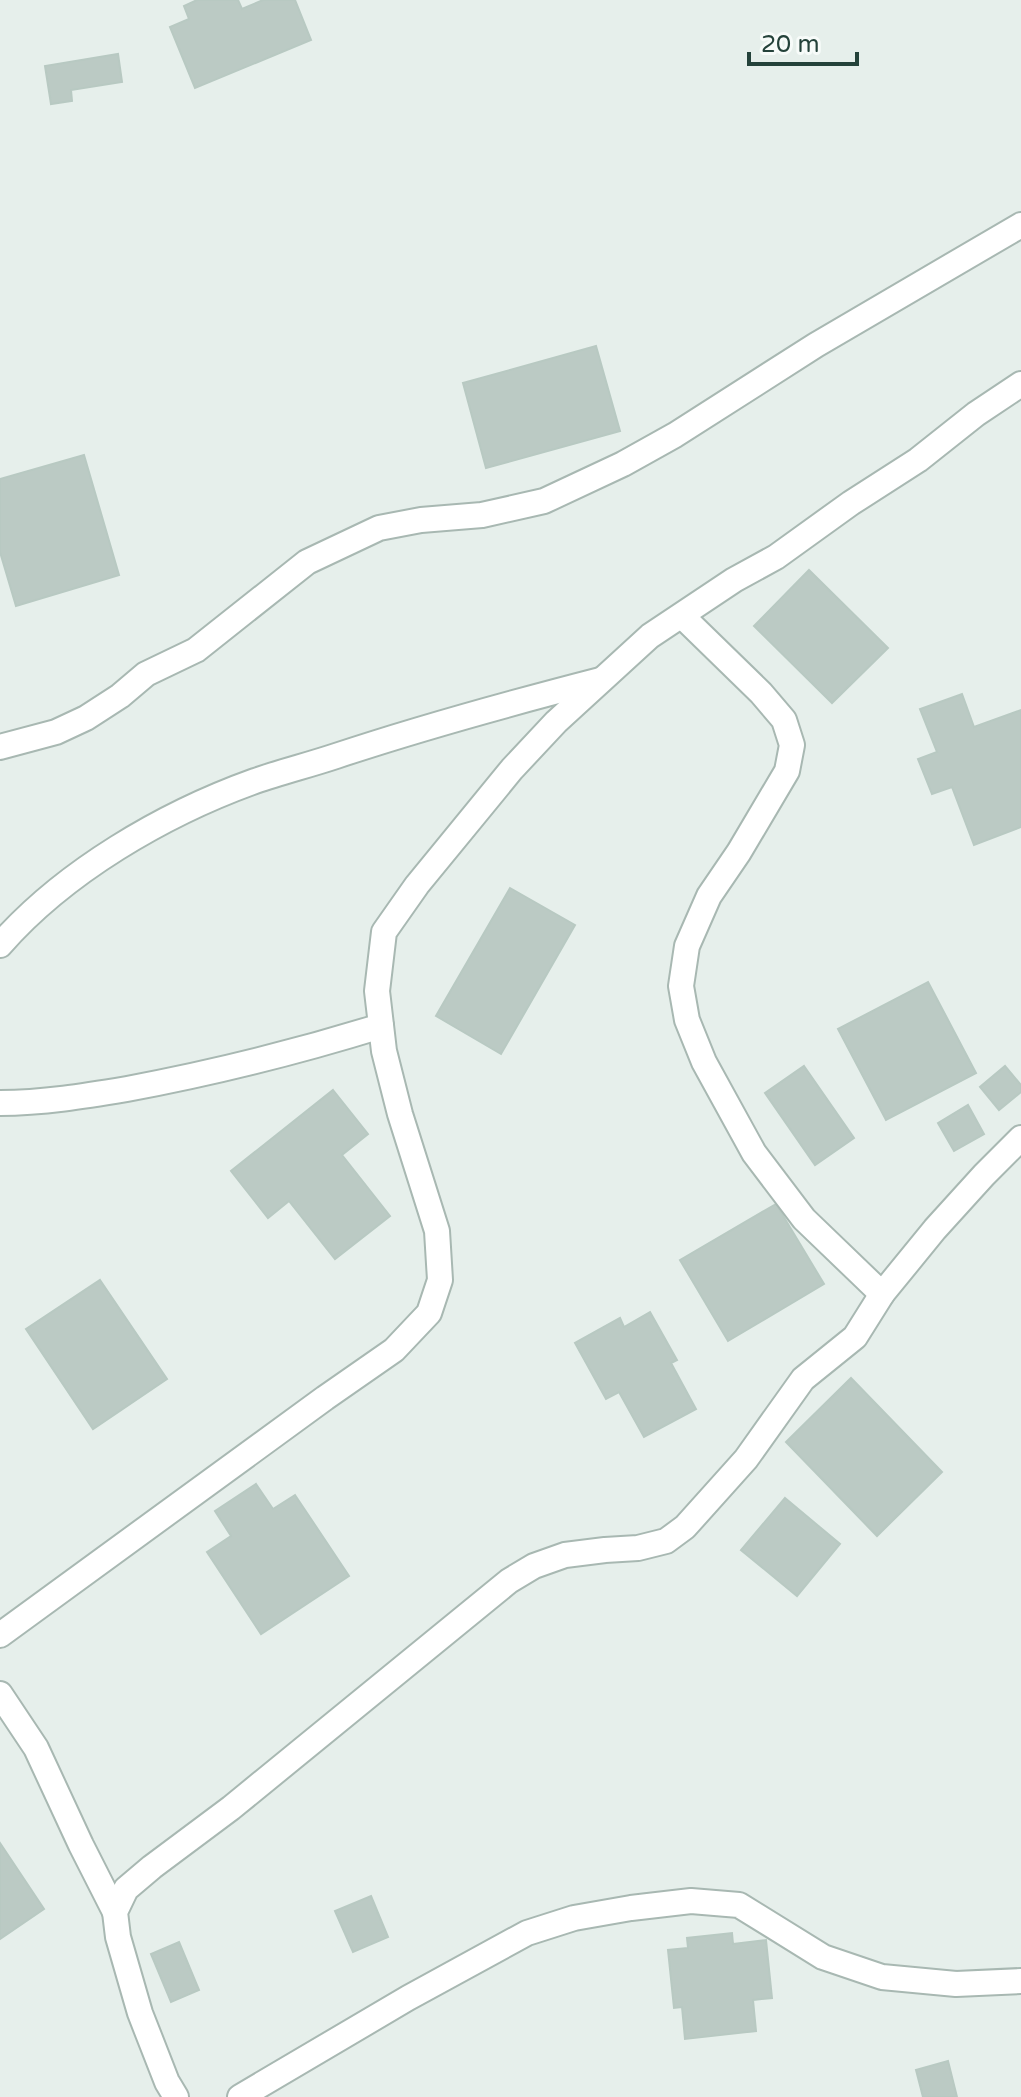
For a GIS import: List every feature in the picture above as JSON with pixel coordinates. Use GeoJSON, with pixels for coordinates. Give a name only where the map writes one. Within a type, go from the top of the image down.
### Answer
{"type":"FeatureCollection","features":[{"type":"Feature","properties":{"kind":"street"},"geometry":{"type":"LineString","coordinates":[[0,747],[56,732],[86,718],[146,674],[196,650],[307,562],[379,528],[421,520],[482,515],[544,501],[623,464],[675,435],[816,345],[1021,225]]}},
{"type":"Feature","properties":{"kind":"street"},"geometry":{"type":"LineString","coordinates":[[0,1635],[394,1350],[429,1313],[440,1280],[437,1231],[400,1114],[384,1051],[377,991],[384,932],[417,885],[512,769],[556,722],[650,636],[734,580],[776,557],[918,460],[976,414],[1021,384]]}},
{"type":"Feature","properties":{"kind":"street"},"geometry":{"type":"LineString","coordinates":[[682,616],[761,693],[784,720],[792,745],[787,771],[709,896],[687,946],[681,986],[687,1020],[704,1062],[754,1153],[804,1219],[882,1294]]}},
{"type":"Feature","properties":{"kind":"street"},"geometry":{"type":"LineString","coordinates":[[0,945],[48,897],[153,827],[202,802],[255,781],[420,728],[602,680]]}},
{"type":"Feature","properties":{"kind":"street"},"geometry":{"type":"LineString","coordinates":[[0,1103],[90,1095],[195,1077],[302,1051],[381,1026]]}},
{"type":"Feature","properties":{"kind":"street"},"geometry":{"type":"LineString","coordinates":[[115,1912],[126,1889],[152,1867],[231,1808],[509,1581],[534,1566],[565,1555],[638,1548],[666,1541],[685,1527],[746,1459],[803,1379],[855,1337],[882,1294],[935,1229],[1021,1138]]}},
{"type":"Feature","properties":{"kind":"street"},"geometry":{"type":"LineString","coordinates":[[0,1694],[36,1748],[115,1912],[118,1937],[140,2013],[176,2097]]}},
{"type":"Feature","properties":{"kind":"street"},"geometry":{"type":"LineString","coordinates":[[240,2097],[408,1998],[527,1933],[574,1918],[631,1908],[691,1901],[739,1905],[823,1957],[882,1977],[956,1984],[1021,1981]]}},
{"type":"Feature","properties":{"kind":"building"},"geometry":{"type":"Polygon","coordinates":[[[197,0],[238,0],[242,9],[263,0],[295,0],[311,40],[195,88],[170,27],[189,19],[184,6],[197,0]]]}},
{"type":"Feature","properties":{"kind":"building"},"geometry":{"type":"Polygon","coordinates":[[[118,54],[122,82],[71,90],[72,101],[51,104],[45,66],[118,54]]]}},
{"type":"Feature","properties":{"kind":"building"},"geometry":{"type":"Polygon","coordinates":[[[596,346],[620,431],[486,468],[463,383],[596,346]]]}},
{"type":"Feature","properties":{"kind":"building"},"geometry":{"type":"Polygon","coordinates":[[[84,455],[119,575],[16,606],[0,552],[0,479],[84,455]]]}},
{"type":"Feature","properties":{"kind":"building"},"geometry":{"type":"Polygon","coordinates":[[[809,570],[888,648],[832,703],[754,626],[809,570]]]}},
{"type":"Feature","properties":{"kind":"building"},"geometry":{"type":"Polygon","coordinates":[[[962,694],[974,727],[1021,710],[1021,827],[974,845],[952,787],[932,794],[918,759],[937,752],[920,709],[962,694]]]}},
{"type":"Feature","properties":{"kind":"building"},"geometry":{"type":"Polygon","coordinates":[[[510,888],[575,925],[501,1054],[436,1016],[510,888]]]}},
{"type":"Feature","properties":{"kind":"building"},"geometry":{"type":"Polygon","coordinates":[[[928,982],[976,1073],[886,1120],[838,1029],[928,982]]]}},
{"type":"Feature","properties":{"kind":"building"},"geometry":{"type":"Polygon","coordinates":[[[804,1066],[854,1138],[815,1165],[765,1093],[804,1066]]]}},
{"type":"Feature","properties":{"kind":"building"},"geometry":{"type":"Polygon","coordinates":[[[1005,1066],[1021,1085],[1021,1092],[999,1110],[980,1087],[1005,1066]]]}},
{"type":"Feature","properties":{"kind":"building"},"geometry":{"type":"Polygon","coordinates":[[[333,1090],[368,1134],[342,1155],[390,1216],[335,1259],[289,1201],[268,1218],[231,1171],[333,1090]]]}},
{"type":"Feature","properties":{"kind":"building"},"geometry":{"type":"Polygon","coordinates":[[[968,1105],[984,1134],[954,1151],[938,1123],[968,1105]]]}},
{"type":"Feature","properties":{"kind":"building"},"geometry":{"type":"Polygon","coordinates":[[[776,1204],[824,1284],[728,1341],[680,1260],[776,1204]]]}},
{"type":"Feature","properties":{"kind":"building"},"geometry":{"type":"Polygon","coordinates":[[[100,1280],[167,1379],[93,1429],[26,1329],[100,1280]]]}},
{"type":"Feature","properties":{"kind":"building"},"geometry":{"type":"Polygon","coordinates":[[[650,1312],[677,1360],[671,1363],[696,1409],[644,1437],[619,1392],[606,1399],[575,1343],[620,1318],[624,1327],[650,1312]]]}},
{"type":"Feature","properties":{"kind":"building"},"geometry":{"type":"Polygon","coordinates":[[[851,1378],[942,1472],[877,1536],[786,1442],[851,1378]]]}},
{"type":"Feature","properties":{"kind":"building"},"geometry":{"type":"Polygon","coordinates":[[[256,1484],[273,1509],[295,1495],[349,1576],[261,1634],[207,1552],[231,1536],[215,1511],[256,1484]]]}},
{"type":"Feature","properties":{"kind":"building"},"geometry":{"type":"Polygon","coordinates":[[[785,1498],[840,1544],[797,1596],[741,1550],[785,1498]]]}},
{"type":"Feature","properties":{"kind":"building"},"geometry":{"type":"Polygon","coordinates":[[[0,1843],[44,1909],[0,1939],[0,1843]]]}},
{"type":"Feature","properties":{"kind":"building"},"geometry":{"type":"Polygon","coordinates":[[[371,1896],[388,1937],[353,1952],[335,1911],[371,1896]]]}},
{"type":"Feature","properties":{"kind":"building"},"geometry":{"type":"Polygon","coordinates":[[[732,1933],[733,1944],[766,1940],[772,1998],[753,2000],[756,2031],[685,2039],[682,2007],[674,2008],[668,1950],[688,1948],[687,1938],[732,1933]]]}},
{"type":"Feature","properties":{"kind":"building"},"geometry":{"type":"Polygon","coordinates":[[[179,1942],[199,1990],[171,2002],[151,1954],[179,1942]]]}},
{"type":"Feature","properties":{"kind":"building"},"geometry":{"type":"Polygon","coordinates":[[[948,2061],[957,2097],[923,2097],[916,2070],[948,2061]]]}}]}
